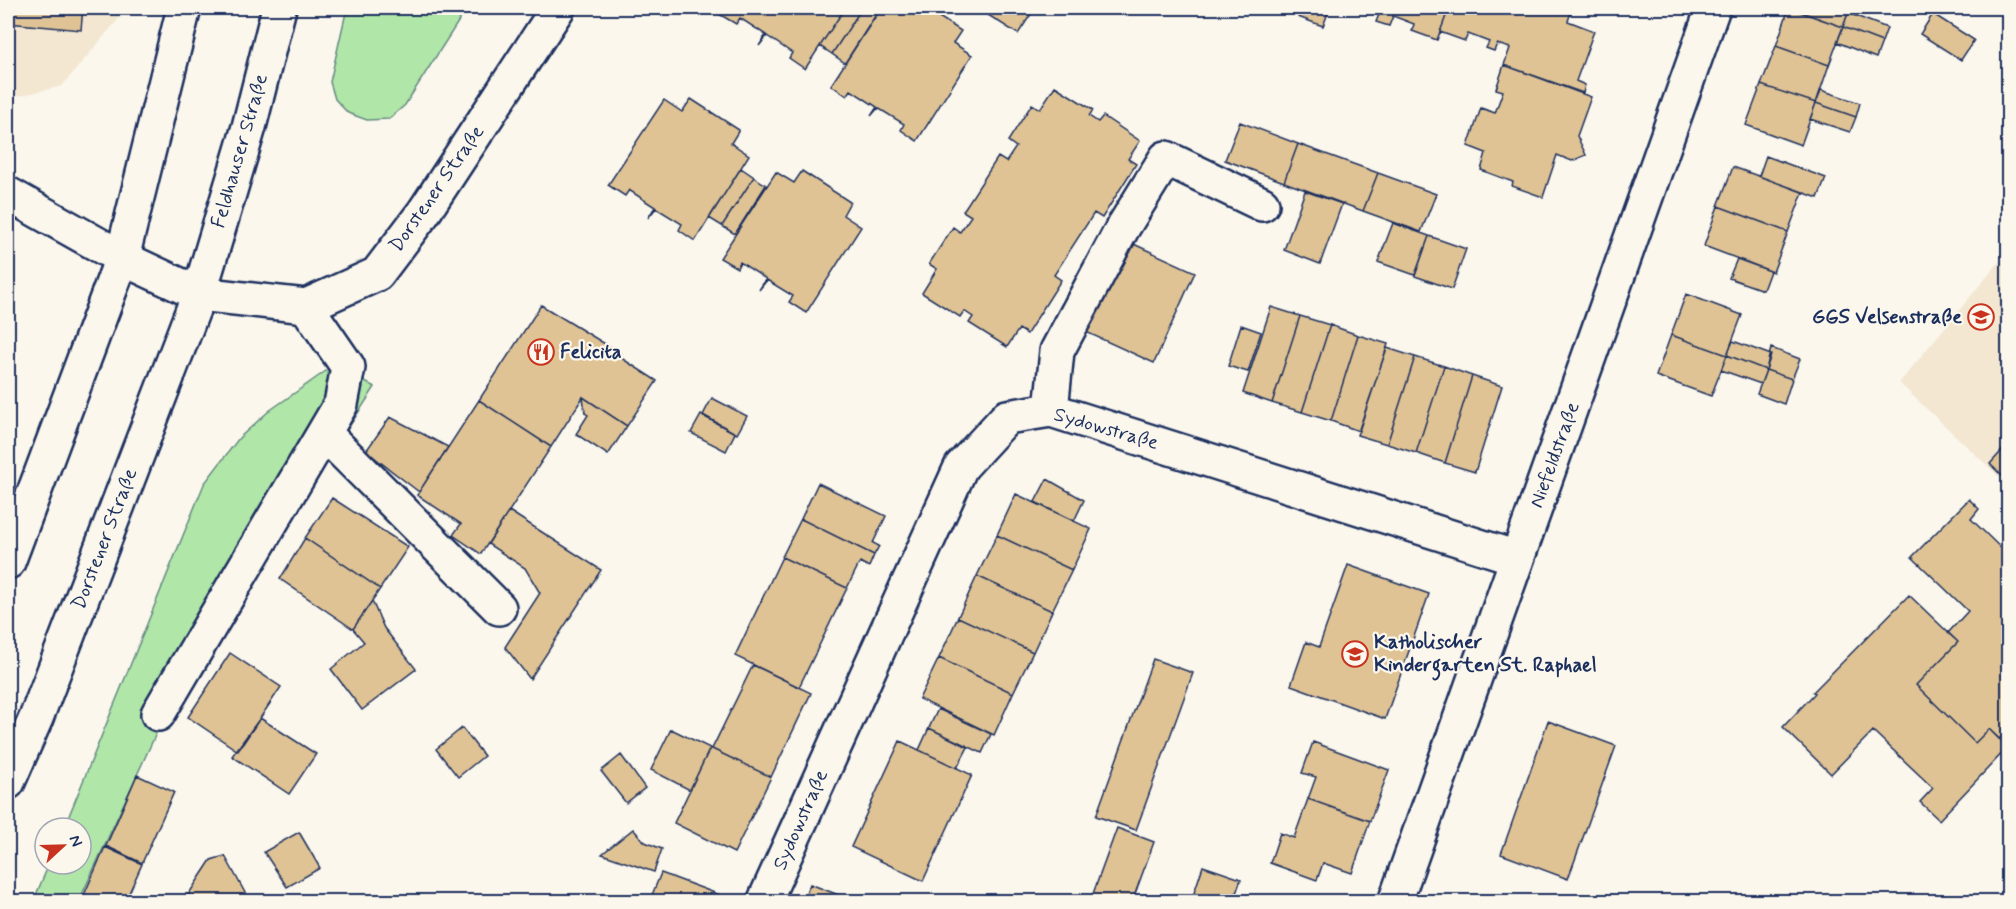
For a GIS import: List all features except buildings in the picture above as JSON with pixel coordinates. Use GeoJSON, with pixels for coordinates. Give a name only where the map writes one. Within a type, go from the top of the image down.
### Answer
{"type":"FeatureCollection","features":[{"type":"Feature","properties":{"kind":"street"},"geometry":{"type":"LineString","coordinates":[[8,562],[122,258],[184,8]]}},
{"type":"Feature","properties":{"kind":"street","name":"Feldhauser Straße"},"geometry":{"type":"LineString","coordinates":[[199,294],[249,127],[279,8]]}},
{"type":"Feature","properties":{"kind":"street","name":"Dorstener Straße"},"geometry":{"type":"LineString","coordinates":[[306,306],[377,274],[424,212],[558,8]]}},
{"type":"Feature","properties":{"kind":"street","name":"Niefeldstraße"},"geometry":{"type":"LineString","coordinates":[[1395,902],[1713,8]]}},
{"type":"Feature","properties":{"kind":"street"},"geometry":{"type":"LineString","coordinates":[[1050,410],[1057,351],[1122,228],[1166,158],[1262,204]]}},
{"type":"Feature","properties":{"kind":"street"},"geometry":{"type":"LineString","coordinates":[[8,194],[122,258],[199,294],[306,306],[348,367],[341,404],[158,714]]}},
{"type":"Feature","properties":{"kind":"street","name":"Dorstener Straße"},"geometry":{"type":"LineString","coordinates":[[8,782],[40,707],[199,294]]}},
{"type":"Feature","properties":{"kind":"street","name":"Sydowstraße"},"geometry":{"type":"LineString","coordinates":[[764,902],[961,466],[1007,417],[1050,410],[1517,558]]}},
{"type":"Feature","properties":{"kind":"street"},"geometry":{"type":"LineString","coordinates":[[324,433],[499,608]]}},
{"type":"Feature","properties":{"kind":"shaded area"},"geometry":{"type":"Polygon","coordinates":[[[8,8],[123,8],[122,15],[62,86],[19,96],[8,94],[8,8]]]}},
{"type":"Feature","properties":{"kind":"shaded area","name":"GGS Velsenstraße"},"geometry":{"type":"Polygon","coordinates":[[[2008,251],[2008,485],[1899,383],[2008,251]]]}},
{"type":"Feature","properties":{"kind":"green space"},"geometry":{"type":"Polygon","coordinates":[[[347,8],[467,8],[405,105],[389,119],[367,120],[348,113],[335,99],[330,82],[347,8]]]}},
{"type":"Feature","properties":{"kind":"green space"},"geometry":{"type":"Polygon","coordinates":[[[333,366],[375,387],[171,701],[93,871],[93,816],[69,816],[204,484],[239,438],[269,411],[333,366]]]}},
{"type":"Feature","properties":{"kind":"green space"},"geometry":{"type":"Polygon","coordinates":[[[44,876],[90,876],[79,901],[33,902],[44,876]]]}},
{"type":"Feature","properties":{"kind":"place","name":"GGS Velsenstraße"},"geometry":{"type":"Point","coordinates":[1981,317]}},
{"type":"Feature","properties":{"kind":"place","name":"Felicita"},"geometry":{"type":"Point","coordinates":[541,352]}},
{"type":"Feature","properties":{"kind":"place","name":"Katholischer Kindergarten St. Raphael"},"geometry":{"type":"Point","coordinates":[1355,654]}}]}
